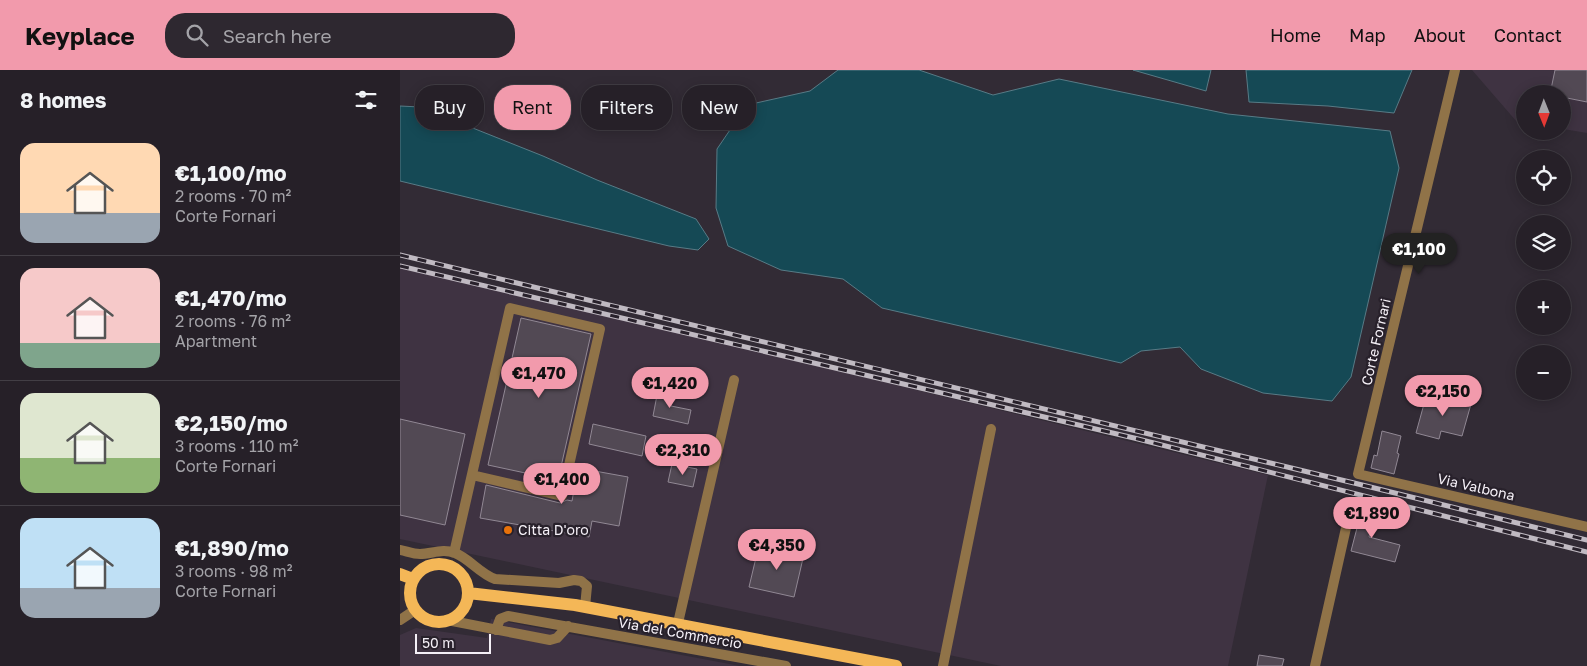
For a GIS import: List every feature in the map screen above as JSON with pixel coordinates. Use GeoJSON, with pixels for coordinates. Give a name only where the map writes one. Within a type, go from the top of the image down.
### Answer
{"type":"FeatureCollection","features":[{"type":"Feature","properties":{"kind":"main road"},"geometry":{"type":"LineString","coordinates":[[443,564],[456,569],[461,574],[468,593],[462,610],[453,618],[447,620],[433,621],[426,619],[415,610],[410,598],[413,579],[423,568],[443,564]]}},
{"type":"Feature","properties":{"kind":"main road"},"geometry":{"type":"LineString","coordinates":[[400,574],[413,579]]}},
{"type":"Feature","properties":{"kind":"main road"},"geometry":{"type":"LineString","coordinates":[[468,593],[585,607],[896,666]]}},
{"type":"Feature","properties":{"kind":"street","name":"Corte Fornari"},"geometry":{"type":"LineString","coordinates":[[1358,474],[1455,70]]}},
{"type":"Feature","properties":{"kind":"street"},"geometry":{"type":"LineString","coordinates":[[454,553],[510,308],[600,330],[562,496],[472,475]]}},
{"type":"Feature","properties":{"kind":"street"},"geometry":{"type":"LineString","coordinates":[[678,624],[734,380]]}},
{"type":"Feature","properties":{"kind":"street"},"geometry":{"type":"LineString","coordinates":[[943,666],[991,429]]}},
{"type":"Feature","properties":{"kind":"street","name":"Via Valbona"},"geometry":{"type":"LineString","coordinates":[[1358,474],[1587,527]]}},
{"type":"Feature","properties":{"kind":"street"},"geometry":{"type":"LineString","coordinates":[[1315,666],[1348,519]]}},
{"type":"Feature","properties":{"kind":"street"},"geometry":{"type":"LineString","coordinates":[[400,550],[418,554],[441,551],[454,553],[482,573],[495,578],[559,583],[574,580],[581,581],[587,586],[585,607]]}},
{"type":"Feature","properties":{"kind":"street"},"geometry":{"type":"LineString","coordinates":[[400,620],[415,610]]}},
{"type":"Feature","properties":{"kind":"street","name":"Via del Commercio"},"geometry":{"type":"LineString","coordinates":[[496,630],[500,618],[508,616],[786,666]]}},
{"type":"Feature","properties":{"kind":"street"},"geometry":{"type":"LineString","coordinates":[[447,620],[550,640],[557,638],[568,626]]}},
{"type":"Feature","properties":{"kind":"shaded area"},"geometry":{"type":"Polygon","coordinates":[[[1472,70],[1587,70],[1587,133],[1571,130],[1571,85],[1516,85],[1516,121],[1472,70]]]}},
{"type":"Feature","properties":{"kind":"shaded area"},"geometry":{"type":"Polygon","coordinates":[[[400,265],[1268,475],[1228,666],[1001,666],[400,539],[400,265]]]}},
{"type":"Feature","properties":{"kind":"shaded area"},"geometry":{"type":"Polygon","coordinates":[[[491,619],[740,666],[400,666],[400,635],[416,628],[487,638],[491,619]]]}},
{"type":"Feature","properties":{"kind":"water"},"geometry":{"type":"Polygon","coordinates":[[[838,70],[919,70],[993,95],[1059,79],[1228,114],[1390,131],[1399,168],[1351,377],[1332,401],[1263,393],[1201,369],[1180,347],[1141,351],[1121,363],[882,308],[843,279],[781,270],[728,246],[716,208],[717,149],[730,130],[756,130],[756,103],[810,91],[838,70]]]}},
{"type":"Feature","properties":{"kind":"water"},"geometry":{"type":"Polygon","coordinates":[[[1133,70],[1211,70],[1206,91],[1133,70]]]}},
{"type":"Feature","properties":{"kind":"water"},"geometry":{"type":"Polygon","coordinates":[[[1246,70],[1412,70],[1394,113],[1328,106],[1249,102],[1246,70]]]}},
{"type":"Feature","properties":{"kind":"water"},"geometry":{"type":"Polygon","coordinates":[[[400,106],[415,107],[415,130],[478,130],[696,219],[709,239],[698,250],[669,246],[400,181],[400,106]]]}},
{"type":"Feature","properties":{"kind":"building"},"geometry":{"type":"Polygon","coordinates":[[[1555,70],[1587,70],[1587,102],[1571,99],[1571,85],[1552,85],[1555,70]]]}},
{"type":"Feature","properties":{"kind":"building"},"geometry":{"type":"Polygon","coordinates":[[[521,318],[591,334],[558,480],[488,465],[521,318]]]}},
{"type":"Feature","properties":{"kind":"building"},"geometry":{"type":"Polygon","coordinates":[[[658,390],[673,393],[671,406],[691,410],[688,424],[653,416],[658,390]]]}},
{"type":"Feature","properties":{"kind":"building"},"geometry":{"type":"Polygon","coordinates":[[[1427,393],[1471,404],[1462,436],[1441,431],[1439,439],[1416,433],[1427,393]]]}},
{"type":"Feature","properties":{"kind":"building"},"geometry":{"type":"Polygon","coordinates":[[[400,419],[465,434],[445,525],[400,515],[400,419]]]}},
{"type":"Feature","properties":{"kind":"building"},"geometry":{"type":"Polygon","coordinates":[[[593,424],[646,436],[642,456],[589,444],[593,424]]]}},
{"type":"Feature","properties":{"kind":"building"},"geometry":{"type":"Polygon","coordinates":[[[1382,431],[1401,436],[1394,474],[1371,468],[1374,455],[1377,456],[1382,431]]]}},
{"type":"Feature","properties":{"kind":"building"},"geometry":{"type":"Polygon","coordinates":[[[672,464],[697,469],[693,487],[668,482],[672,464]]]}},
{"type":"Feature","properties":{"kind":"building"},"geometry":{"type":"Polygon","coordinates":[[[578,468],[628,477],[619,526],[592,521],[589,537],[480,518],[486,485],[560,503],[567,500],[572,501],[578,468]]]}},
{"type":"Feature","properties":{"kind":"building"},"geometry":{"type":"Polygon","coordinates":[[[1363,505],[1376,508],[1369,537],[1400,545],[1395,562],[1351,551],[1363,505]]]}},
{"type":"Feature","properties":{"kind":"building"},"geometry":{"type":"Polygon","coordinates":[[[759,545],[804,554],[794,597],[749,587],[759,545]]]}},
{"type":"Feature","properties":{"kind":"building"},"geometry":{"type":"Polygon","coordinates":[[[1259,655],[1284,659],[1282,666],[1257,666],[1259,655]]]}},
{"type":"Feature","properties":{"kind":"railway"},"geometry":{"type":"LineString","coordinates":[[400,255],[1587,540]]}},
{"type":"Feature","properties":{"kind":"railway"},"geometry":{"type":"LineString","coordinates":[[400,266],[1134,438],[1587,552]]}},
{"type":"Feature","properties":{"kind":"place","name":"Citta D'oro"},"geometry":{"type":"Point","coordinates":[508,530]}}]}
